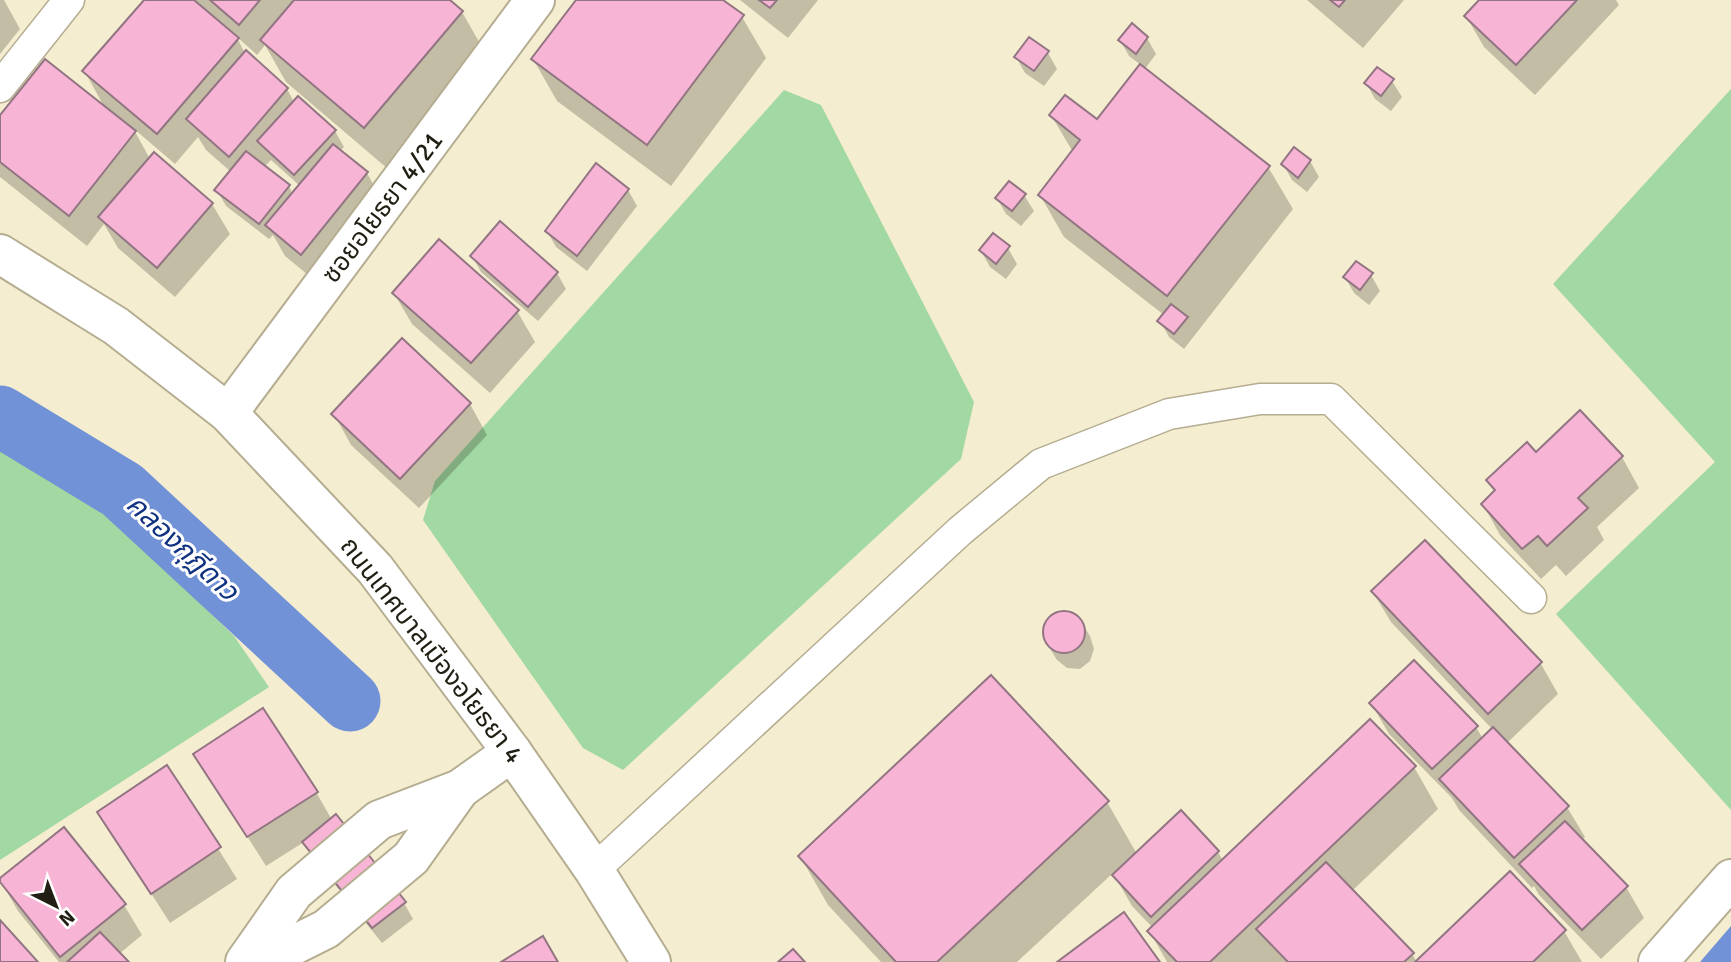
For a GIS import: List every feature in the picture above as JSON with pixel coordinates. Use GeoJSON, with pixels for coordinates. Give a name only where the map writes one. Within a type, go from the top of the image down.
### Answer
{"type":"FeatureCollection","features":[{"type":"Feature","properties":{"kind":"street","name":"ซอยอโยธยา 4/21"},"geometry":{"type":"LineString","coordinates":[[228,413],[535,0]]}},
{"type":"Feature","properties":{"kind":"street","name":"ถนนเทศบาลเมืองอโยธยา 4"},"geometry":{"type":"LineString","coordinates":[[0,254],[116,326],[228,413],[375,569],[512,752],[594,870],[651,962]]}},
{"type":"Feature","properties":{"kind":"street"},"geometry":{"type":"LineString","coordinates":[[245,962],[294,892],[379,820],[460,789],[512,752]]}},
{"type":"Feature","properties":{"kind":"street"},"geometry":{"type":"LineString","coordinates":[[260,962],[326,929],[411,858],[460,789]]}},
{"type":"Feature","properties":{"kind":"street"},"geometry":{"type":"LineString","coordinates":[[1658,962],[1731,879]]}},
{"type":"Feature","properties":{"kind":"lane"},"geometry":{"type":"LineString","coordinates":[[0,87],[69,0]]}},
{"type":"Feature","properties":{"kind":"lane"},"geometry":{"type":"LineString","coordinates":[[594,870],[960,531],[1041,464],[1169,414],[1260,400],[1331,399],[1531,598]]}},
{"type":"Feature","properties":{"kind":"green space"},"geometry":{"type":"Polygon","coordinates":[[[1731,89],[1731,810],[1556,614],[1715,462],[1553,284],[1731,89]]]}},
{"type":"Feature","properties":{"kind":"green space"},"geometry":{"type":"Polygon","coordinates":[[[784,90],[821,105],[974,402],[961,459],[623,770],[583,748],[423,520],[435,481],[784,90]]]}},
{"type":"Feature","properties":{"kind":"green space"},"geometry":{"type":"Polygon","coordinates":[[[0,448],[108,514],[234,636],[269,687],[0,860],[0,448]]]}},
{"type":"Feature","properties":{"kind":"water"},"geometry":{"type":"Polygon","coordinates":[[[1731,926],[1731,962],[1700,962],[1731,926]]]}},
{"type":"Feature","properties":{"kind":"building"},"geometry":{"type":"Polygon","coordinates":[[[144,0],[194,0],[239,38],[157,134],[82,71],[144,0]]]}},
{"type":"Feature","properties":{"kind":"building"},"geometry":{"type":"Polygon","coordinates":[[[210,0],[260,0],[239,25],[210,0]]]}},
{"type":"Feature","properties":{"kind":"building"},"geometry":{"type":"Polygon","coordinates":[[[294,0],[450,0],[463,11],[364,128],[260,40],[294,0]]]}},
{"type":"Feature","properties":{"kind":"building"},"geometry":{"type":"Polygon","coordinates":[[[576,0],[723,0],[744,15],[647,145],[531,59],[576,0]]]}},
{"type":"Feature","properties":{"kind":"building"},"geometry":{"type":"Polygon","coordinates":[[[759,0],[777,0],[770,8],[759,0]]]}},
{"type":"Feature","properties":{"kind":"building"},"geometry":{"type":"Polygon","coordinates":[[[1330,0],[1345,0],[1339,7],[1330,0]]]}},
{"type":"Feature","properties":{"kind":"building"},"geometry":{"type":"Polygon","coordinates":[[[1479,0],[1577,0],[1516,65],[1464,16],[1479,0]]]}},
{"type":"Feature","properties":{"kind":"building"},"geometry":{"type":"Polygon","coordinates":[[[1132,23],[1148,37],[1136,54],[1118,40],[1132,23]]]}},
{"type":"Feature","properties":{"kind":"building"},"geometry":{"type":"Polygon","coordinates":[[[1029,37],[1049,51],[1034,71],[1014,57],[1029,37]]]}},
{"type":"Feature","properties":{"kind":"building"},"geometry":{"type":"Polygon","coordinates":[[[246,50],[288,88],[229,157],[186,119],[246,50]]]}},
{"type":"Feature","properties":{"kind":"building"},"geometry":{"type":"Polygon","coordinates":[[[45,59],[136,131],[69,216],[0,162],[0,115],[45,59]]]}},
{"type":"Feature","properties":{"kind":"building"},"geometry":{"type":"Polygon","coordinates":[[[1140,64],[1270,166],[1167,296],[1038,195],[1080,140],[1049,115],[1065,95],[1097,119],[1140,64]]]}},
{"type":"Feature","properties":{"kind":"building"},"geometry":{"type":"Polygon","coordinates":[[[1377,67],[1394,79],[1381,96],[1364,83],[1377,67]]]}},
{"type":"Feature","properties":{"kind":"building"},"geometry":{"type":"Polygon","coordinates":[[[298,96],[336,130],[294,175],[257,141],[298,96]]]}},
{"type":"Feature","properties":{"kind":"building"},"geometry":{"type":"Polygon","coordinates":[[[333,144],[368,172],[301,255],[265,225],[333,144]]]}},
{"type":"Feature","properties":{"kind":"building"},"geometry":{"type":"Polygon","coordinates":[[[1294,147],[1311,160],[1298,178],[1281,164],[1294,147]]]}},
{"type":"Feature","properties":{"kind":"building"},"geometry":{"type":"Polygon","coordinates":[[[246,151],[290,185],[259,224],[214,190],[246,151]]]}},
{"type":"Feature","properties":{"kind":"building"},"geometry":{"type":"Polygon","coordinates":[[[154,152],[213,203],[157,268],[98,217],[154,152]]]}},
{"type":"Feature","properties":{"kind":"building"},"geometry":{"type":"Polygon","coordinates":[[[596,163],[629,189],[577,256],[545,231],[596,163]]]}},
{"type":"Feature","properties":{"kind":"building"},"geometry":{"type":"Polygon","coordinates":[[[1009,181],[1026,194],[1012,211],[995,198],[1009,181]]]}},
{"type":"Feature","properties":{"kind":"building"},"geometry":{"type":"Polygon","coordinates":[[[500,221],[558,272],[528,307],[470,256],[500,221]]]}},
{"type":"Feature","properties":{"kind":"building"},"geometry":{"type":"Polygon","coordinates":[[[993,233],[1010,246],[996,264],[979,250],[993,233]]]}},
{"type":"Feature","properties":{"kind":"building"},"geometry":{"type":"Polygon","coordinates":[[[439,239],[519,310],[471,363],[392,293],[439,239]]]}},
{"type":"Feature","properties":{"kind":"building"},"geometry":{"type":"Polygon","coordinates":[[[1356,261],[1373,273],[1360,290],[1343,277],[1356,261]]]}},
{"type":"Feature","properties":{"kind":"building"},"geometry":{"type":"Polygon","coordinates":[[[1171,304],[1188,317],[1174,334],[1157,321],[1171,304]]]}},
{"type":"Feature","properties":{"kind":"building"},"geometry":{"type":"Polygon","coordinates":[[[402,338],[471,403],[400,479],[331,414],[402,338]]]}},
{"type":"Feature","properties":{"kind":"building"},"geometry":{"type":"Polygon","coordinates":[[[1580,410],[1623,456],[1578,498],[1588,508],[1547,546],[1538,536],[1522,549],[1481,504],[1495,490],[1486,480],[1527,442],[1536,452],[1580,410]]]}},
{"type":"Feature","properties":{"kind":"building"},"geometry":{"type":"Polygon","coordinates":[[[1425,540],[1542,662],[1488,714],[1371,591],[1425,540]]]}},
{"type":"Feature","properties":{"kind":"building"},"geometry":{"type":"Polygon","coordinates":[[[1064,611],[1079,617],[1085,632],[1079,647],[1064,653],[1049,647],[1043,632],[1049,617],[1064,611]]]}},
{"type":"Feature","properties":{"kind":"building"},"geometry":{"type":"Polygon","coordinates":[[[1414,660],[1478,726],[1432,769],[1369,703],[1414,660]]]}},
{"type":"Feature","properties":{"kind":"building"},"geometry":{"type":"Polygon","coordinates":[[[991,675],[1109,801],[937,962],[896,962],[798,856],[991,675]]]}},
{"type":"Feature","properties":{"kind":"building"},"geometry":{"type":"Polygon","coordinates":[[[263,708],[318,792],[247,837],[193,754],[263,708]]]}},
{"type":"Feature","properties":{"kind":"building"},"geometry":{"type":"Polygon","coordinates":[[[1370,719],[1416,766],[1210,962],[1177,962],[1147,931],[1370,719]]]}},
{"type":"Feature","properties":{"kind":"building"},"geometry":{"type":"Polygon","coordinates":[[[1493,727],[1569,806],[1514,858],[1439,779],[1493,727]]]}},
{"type":"Feature","properties":{"kind":"building"},"geometry":{"type":"Polygon","coordinates":[[[167,765],[221,847],[151,894],[97,812],[167,765]]]}},
{"type":"Feature","properties":{"kind":"building"},"geometry":{"type":"Polygon","coordinates":[[[1181,810],[1219,851],[1151,917],[1112,875],[1181,810]]]}},
{"type":"Feature","properties":{"kind":"building"},"geometry":{"type":"Polygon","coordinates":[[[336,814],[406,902],[372,928],[302,842],[336,814]]]}},
{"type":"Feature","properties":{"kind":"building"},"geometry":{"type":"Polygon","coordinates":[[[1565,821],[1628,886],[1582,930],[1519,864],[1565,821]]]}},
{"type":"Feature","properties":{"kind":"building"},"geometry":{"type":"Polygon","coordinates":[[[64,827],[126,904],[60,957],[0,882],[0,878],[64,827]]]}},
{"type":"Feature","properties":{"kind":"building"},"geometry":{"type":"Polygon","coordinates":[[[1326,862],[1414,953],[1404,962],[1288,962],[1256,929],[1326,862]]]}},
{"type":"Feature","properties":{"kind":"building"},"geometry":{"type":"Polygon","coordinates":[[[1510,871],[1566,930],[1533,962],[1415,962],[1510,871]]]}},
{"type":"Feature","properties":{"kind":"building"},"geometry":{"type":"Polygon","coordinates":[[[1124,912],[1160,962],[1057,962],[1124,912]]]}},
{"type":"Feature","properties":{"kind":"building"},"geometry":{"type":"Polygon","coordinates":[[[0,920],[38,962],[0,962],[0,920]]]}},
{"type":"Feature","properties":{"kind":"building"},"geometry":{"type":"Polygon","coordinates":[[[100,932],[129,962],[67,962],[100,932]]]}},
{"type":"Feature","properties":{"kind":"building"},"geometry":{"type":"Polygon","coordinates":[[[543,936],[558,962],[501,962],[543,936]]]}},
{"type":"Feature","properties":{"kind":"building"},"geometry":{"type":"Polygon","coordinates":[[[793,949],[805,962],[778,962],[793,949]]]}},
{"type":"Feature","properties":{"kind":"waterway","name":"คลองกุฎีดาว"},"geometry":{"type":"LineString","coordinates":[[0,416],[122,490],[350,701]]}}]}
